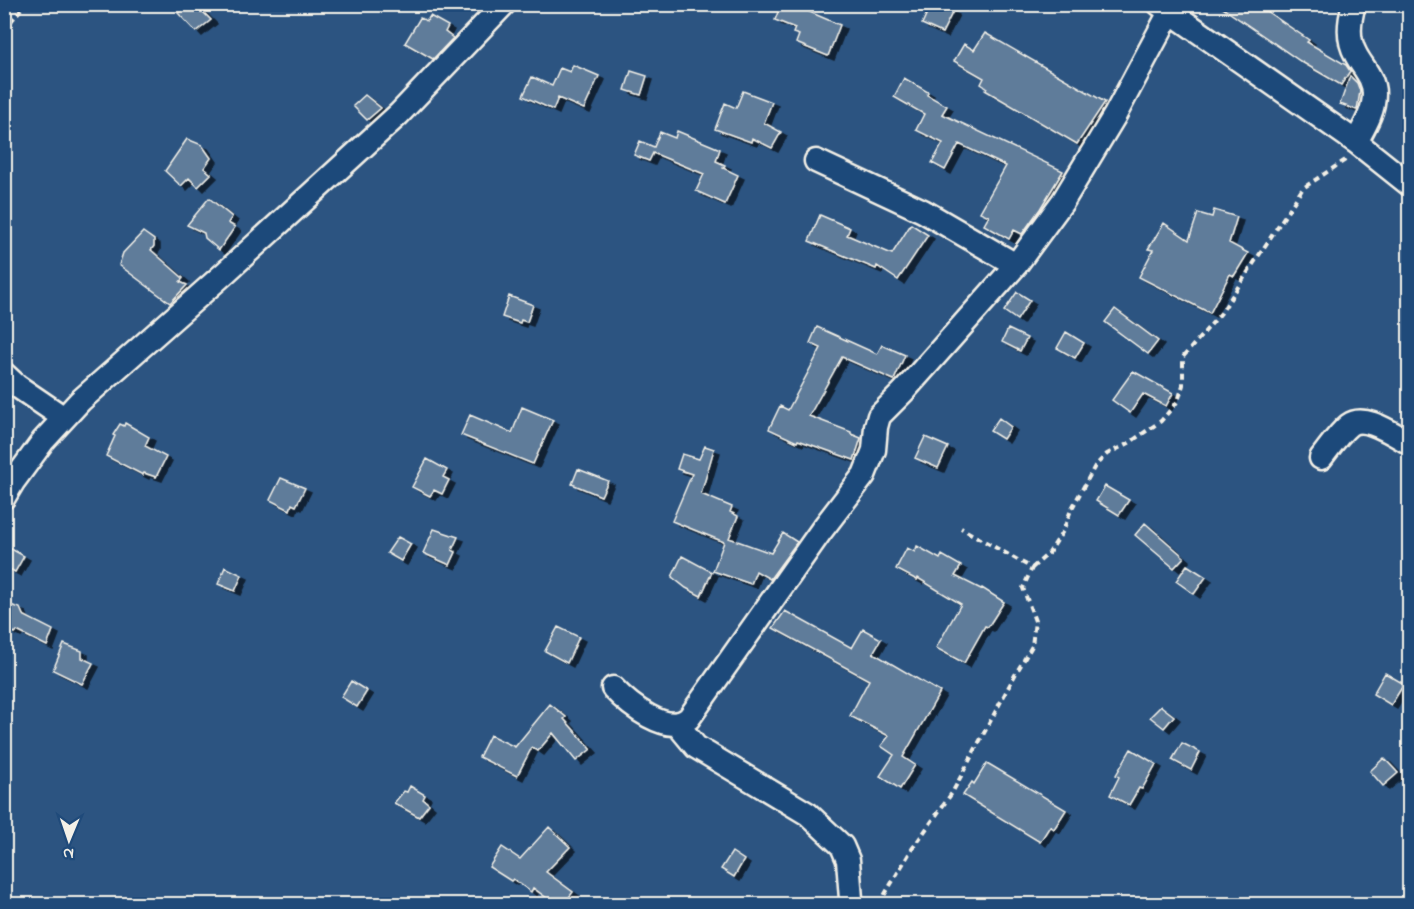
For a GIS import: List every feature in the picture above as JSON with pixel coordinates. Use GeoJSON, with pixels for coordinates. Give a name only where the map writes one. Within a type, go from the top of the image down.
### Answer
{"type":"FeatureCollection","features":[{"type":"Feature","properties":{"kind":"street"},"geometry":{"type":"LineString","coordinates":[[4,497],[43,441],[64,418],[399,114],[504,4]]}},
{"type":"Feature","properties":{"kind":"street"},"geometry":{"type":"LineString","coordinates":[[1354,4],[1350,20],[1351,41],[1357,57],[1368,74],[1374,92],[1369,118],[1356,142]]}},
{"type":"Feature","properties":{"kind":"street"},"geometry":{"type":"LineString","coordinates":[[613,688],[641,711],[666,723],[684,722],[695,711],[821,531],[864,476],[874,450],[879,416],[1017,265],[1064,201],[1089,160],[1164,8],[1356,142],[1410,185]]}},
{"type":"Feature","properties":{"kind":"street"},"geometry":{"type":"LineString","coordinates":[[816,161],[923,211],[1017,265]]}},
{"type":"Feature","properties":{"kind":"street"},"geometry":{"type":"LineString","coordinates":[[4,374],[17,386],[64,418]]}},
{"type":"Feature","properties":{"kind":"street"},"geometry":{"type":"LineString","coordinates":[[1321,458],[1348,426],[1357,422],[1370,422],[1410,443]]}},
{"type":"Feature","properties":{"kind":"street"},"geometry":{"type":"LineString","coordinates":[[677,724],[696,747],[788,800],[808,814],[842,846],[848,860],[851,899]]}},
{"type":"Feature","properties":{"kind":"path"},"geometry":{"type":"LineString","coordinates":[[4,30],[25,4]]}},
{"type":"Feature","properties":{"kind":"path"},"geometry":{"type":"LineString","coordinates":[[879,904],[912,849],[952,793],[1032,646],[1035,621],[1023,588],[1032,568],[1049,553],[1054,545],[1095,466],[1107,454],[1129,443],[1161,421],[1178,401],[1183,385],[1183,357],[1221,313],[1303,188],[1347,159],[1356,142]]}},
{"type":"Feature","properties":{"kind":"path"},"geometry":{"type":"LineString","coordinates":[[961,528],[1032,568]]}},
{"type":"Feature","properties":{"kind":"building"},"geometry":{"type":"Polygon","coordinates":[[[187,4],[195,4],[211,20],[196,32],[178,13],[187,4]]]}},
{"type":"Feature","properties":{"kind":"building"},"geometry":{"type":"Polygon","coordinates":[[[781,4],[791,4],[840,25],[828,56],[796,43],[799,35],[793,33],[795,28],[775,20],[781,4]]]}},
{"type":"Feature","properties":{"kind":"building"},"geometry":{"type":"Polygon","coordinates":[[[931,4],[938,4],[953,11],[942,33],[922,24],[931,4]]]}},
{"type":"Feature","properties":{"kind":"building"},"geometry":{"type":"Polygon","coordinates":[[[1217,4],[1256,4],[1309,40],[1307,42],[1346,65],[1350,71],[1341,85],[1300,61],[1217,4]]]}},
{"type":"Feature","properties":{"kind":"building"},"geometry":{"type":"Polygon","coordinates":[[[430,16],[448,26],[445,32],[453,38],[433,59],[405,43],[420,18],[427,21],[430,16]]]}},
{"type":"Feature","properties":{"kind":"building"},"geometry":{"type":"Polygon","coordinates":[[[985,33],[1105,102],[1077,144],[985,90],[987,88],[981,84],[984,78],[954,61],[964,44],[974,50],[985,33]]]}},
{"type":"Feature","properties":{"kind":"building"},"geometry":{"type":"Polygon","coordinates":[[[573,65],[599,76],[584,109],[558,98],[553,110],[523,96],[532,77],[552,86],[560,68],[570,72],[573,65]]]}},
{"type":"Feature","properties":{"kind":"building"},"geometry":{"type":"Polygon","coordinates":[[[631,71],[647,76],[641,95],[625,90],[631,71]]]}},
{"type":"Feature","properties":{"kind":"building"},"geometry":{"type":"Polygon","coordinates":[[[1350,76],[1357,83],[1360,91],[1357,110],[1340,104],[1350,76]]]}},
{"type":"Feature","properties":{"kind":"building"},"geometry":{"type":"Polygon","coordinates":[[[904,78],[947,106],[942,114],[1063,171],[1022,234],[1014,230],[1009,239],[984,225],[989,216],[980,212],[1006,166],[959,144],[945,170],[932,163],[943,143],[916,130],[924,114],[894,97],[904,78]]]}},
{"type":"Feature","properties":{"kind":"building"},"geometry":{"type":"Polygon","coordinates":[[[743,91],[772,102],[764,123],[781,132],[772,148],[752,138],[751,142],[715,129],[725,103],[736,108],[743,91]]]}},
{"type":"Feature","properties":{"kind":"building"},"geometry":{"type":"Polygon","coordinates":[[[365,95],[381,108],[367,120],[353,106],[365,95]]]}},
{"type":"Feature","properties":{"kind":"building"},"geometry":{"type":"Polygon","coordinates":[[[677,131],[720,149],[716,161],[725,165],[723,168],[738,175],[725,204],[696,191],[704,174],[653,153],[649,161],[634,155],[640,141],[654,147],[660,132],[675,138],[677,131]]]}},
{"type":"Feature","properties":{"kind":"building"},"geometry":{"type":"Polygon","coordinates":[[[187,139],[202,145],[211,158],[204,168],[211,174],[198,187],[189,178],[181,186],[165,171],[187,139]]]}},
{"type":"Feature","properties":{"kind":"building"},"geometry":{"type":"Polygon","coordinates":[[[209,198],[232,217],[228,223],[235,227],[219,250],[205,238],[204,233],[187,225],[209,198]]]}},
{"type":"Feature","properties":{"kind":"building"},"geometry":{"type":"Polygon","coordinates":[[[1214,210],[1237,217],[1229,243],[1248,253],[1234,276],[1230,274],[1210,313],[1139,277],[1153,250],[1148,249],[1164,223],[1189,240],[1198,213],[1212,217],[1214,210]]]}},
{"type":"Feature","properties":{"kind":"building"},"geometry":{"type":"Polygon","coordinates":[[[820,215],[850,228],[847,235],[892,254],[911,224],[928,235],[898,280],[877,266],[876,269],[809,241],[820,215]]]}},
{"type":"Feature","properties":{"kind":"building"},"geometry":{"type":"Polygon","coordinates":[[[143,232],[154,240],[151,250],[183,278],[180,282],[187,285],[170,303],[119,265],[123,253],[143,232]]]}},
{"type":"Feature","properties":{"kind":"building"},"geometry":{"type":"Polygon","coordinates":[[[1017,292],[1030,300],[1017,320],[1004,311],[1017,292]]]}},
{"type":"Feature","properties":{"kind":"building"},"geometry":{"type":"Polygon","coordinates":[[[509,296],[533,305],[527,322],[521,320],[520,323],[502,317],[509,296]]]}},
{"type":"Feature","properties":{"kind":"building"},"geometry":{"type":"Polygon","coordinates":[[[1115,309],[1158,341],[1148,354],[1105,322],[1115,309]]]}},
{"type":"Feature","properties":{"kind":"building"},"geometry":{"type":"Polygon","coordinates":[[[817,327],[877,354],[882,345],[905,355],[894,380],[842,357],[809,416],[861,438],[854,460],[798,440],[797,442],[769,429],[780,406],[788,410],[821,348],[810,343],[817,327]]]}},
{"type":"Feature","properties":{"kind":"building"},"geometry":{"type":"Polygon","coordinates":[[[1008,329],[1027,338],[1020,351],[1002,342],[1008,329]]]}},
{"type":"Feature","properties":{"kind":"building"},"geometry":{"type":"Polygon","coordinates":[[[1066,332],[1084,343],[1075,358],[1057,348],[1066,332]]]}},
{"type":"Feature","properties":{"kind":"building"},"geometry":{"type":"Polygon","coordinates":[[[1133,371],[1173,393],[1166,406],[1143,394],[1130,413],[1112,400],[1133,371]]]}},
{"type":"Feature","properties":{"kind":"building"},"geometry":{"type":"Polygon","coordinates":[[[522,407],[553,420],[533,464],[461,435],[470,415],[512,433],[522,407]]]}},
{"type":"Feature","properties":{"kind":"building"},"geometry":{"type":"Polygon","coordinates":[[[999,418],[1011,427],[1003,439],[990,431],[999,418]]]}},
{"type":"Feature","properties":{"kind":"building"},"geometry":{"type":"Polygon","coordinates":[[[125,423],[149,437],[145,446],[166,457],[156,477],[144,473],[143,475],[106,456],[115,436],[113,435],[120,424],[124,426],[125,423]]]}},
{"type":"Feature","properties":{"kind":"building"},"geometry":{"type":"Polygon","coordinates":[[[925,437],[948,447],[938,468],[915,458],[925,437]]]}},
{"type":"Feature","properties":{"kind":"building"},"geometry":{"type":"Polygon","coordinates":[[[705,446],[714,449],[701,494],[732,507],[730,512],[738,516],[729,538],[771,553],[783,533],[797,542],[770,579],[756,571],[751,584],[713,571],[724,542],[672,521],[692,474],[677,469],[682,454],[699,459],[705,446]]]}},
{"type":"Feature","properties":{"kind":"building"},"geometry":{"type":"Polygon","coordinates":[[[427,459],[447,470],[443,477],[449,480],[442,494],[434,490],[430,496],[412,487],[427,459]]]}},
{"type":"Feature","properties":{"kind":"building"},"geometry":{"type":"Polygon","coordinates":[[[578,469],[608,481],[601,496],[572,484],[578,469]]]}},
{"type":"Feature","properties":{"kind":"building"},"geometry":{"type":"Polygon","coordinates":[[[281,478],[305,488],[296,506],[292,504],[290,510],[270,500],[281,478]]]}},
{"type":"Feature","properties":{"kind":"building"},"geometry":{"type":"Polygon","coordinates":[[[1105,486],[1129,500],[1119,515],[1096,501],[1105,486]]]}},
{"type":"Feature","properties":{"kind":"building"},"geometry":{"type":"Polygon","coordinates":[[[1145,523],[1184,557],[1174,568],[1135,535],[1145,523]]]}},
{"type":"Feature","properties":{"kind":"building"},"geometry":{"type":"Polygon","coordinates":[[[434,529],[458,537],[452,550],[456,552],[450,565],[423,553],[434,529]]]}},
{"type":"Feature","properties":{"kind":"building"},"geometry":{"type":"Polygon","coordinates":[[[398,537],[411,544],[401,561],[387,553],[398,537]]]}},
{"type":"Feature","properties":{"kind":"building"},"geometry":{"type":"Polygon","coordinates":[[[4,545],[24,556],[15,572],[4,566],[4,545]]]}},
{"type":"Feature","properties":{"kind":"building"},"geometry":{"type":"Polygon","coordinates":[[[917,546],[940,559],[942,555],[961,566],[955,576],[982,588],[1004,602],[988,627],[985,626],[964,663],[936,648],[961,604],[918,578],[917,580],[896,569],[907,548],[915,552],[917,546]]]}},
{"type":"Feature","properties":{"kind":"building"},"geometry":{"type":"Polygon","coordinates":[[[682,556],[712,572],[701,596],[672,577],[682,556]]]}},
{"type":"Feature","properties":{"kind":"building"},"geometry":{"type":"Polygon","coordinates":[[[1187,565],[1206,577],[1194,594],[1176,581],[1187,565]]]}},
{"type":"Feature","properties":{"kind":"building"},"geometry":{"type":"Polygon","coordinates":[[[225,567],[242,575],[235,591],[218,584],[225,567]]]}},
{"type":"Feature","properties":{"kind":"building"},"geometry":{"type":"Polygon","coordinates":[[[4,603],[20,608],[23,615],[53,630],[47,646],[4,627],[4,603]]]}},
{"type":"Feature","properties":{"kind":"building"},"geometry":{"type":"Polygon","coordinates":[[[785,611],[852,648],[863,629],[881,639],[873,653],[940,692],[903,757],[915,765],[900,789],[880,776],[894,755],[881,746],[889,736],[850,716],[869,680],[773,628],[785,611]]]}},
{"type":"Feature","properties":{"kind":"building"},"geometry":{"type":"Polygon","coordinates":[[[558,627],[579,637],[567,663],[545,651],[558,627]]]}},
{"type":"Feature","properties":{"kind":"building"},"geometry":{"type":"Polygon","coordinates":[[[64,644],[82,651],[82,658],[93,663],[82,684],[53,670],[64,644]]]}},
{"type":"Feature","properties":{"kind":"building"},"geometry":{"type":"Polygon","coordinates":[[[1385,673],[1404,684],[1391,705],[1373,694],[1385,673]]]}},
{"type":"Feature","properties":{"kind":"building"},"geometry":{"type":"Polygon","coordinates":[[[351,681],[367,691],[357,707],[341,697],[351,681]]]}},
{"type":"Feature","properties":{"kind":"building"},"geometry":{"type":"Polygon","coordinates":[[[550,704],[566,717],[564,719],[591,749],[576,761],[553,733],[538,751],[532,747],[517,776],[479,757],[490,735],[515,747],[550,704]]]}},
{"type":"Feature","properties":{"kind":"building"},"geometry":{"type":"Polygon","coordinates":[[[1161,706],[1174,716],[1164,728],[1150,717],[1161,706]]]}},
{"type":"Feature","properties":{"kind":"building"},"geometry":{"type":"Polygon","coordinates":[[[1182,743],[1200,752],[1191,770],[1172,760],[1182,743]]]}},
{"type":"Feature","properties":{"kind":"building"},"geometry":{"type":"Polygon","coordinates":[[[1131,749],[1156,764],[1142,789],[1139,788],[1129,805],[1110,795],[1119,777],[1116,775],[1131,749]]]}},
{"type":"Feature","properties":{"kind":"building"},"geometry":{"type":"Polygon","coordinates":[[[1384,758],[1398,773],[1383,786],[1370,771],[1384,758]]]}},
{"type":"Feature","properties":{"kind":"building"},"geometry":{"type":"Polygon","coordinates":[[[987,763],[1066,810],[1054,829],[1050,826],[1040,842],[963,795],[972,782],[974,784],[987,763]]]}},
{"type":"Feature","properties":{"kind":"building"},"geometry":{"type":"Polygon","coordinates":[[[410,786],[425,795],[423,799],[429,804],[419,817],[394,803],[404,791],[407,792],[410,786]]]}},
{"type":"Feature","properties":{"kind":"building"},"geometry":{"type":"Polygon","coordinates":[[[549,827],[570,847],[546,872],[573,892],[564,904],[555,904],[533,888],[531,892],[513,879],[511,881],[489,867],[502,847],[520,859],[549,827]]]}},
{"type":"Feature","properties":{"kind":"building"},"geometry":{"type":"Polygon","coordinates":[[[732,852],[744,860],[734,877],[721,869],[732,852]]]}}]}
